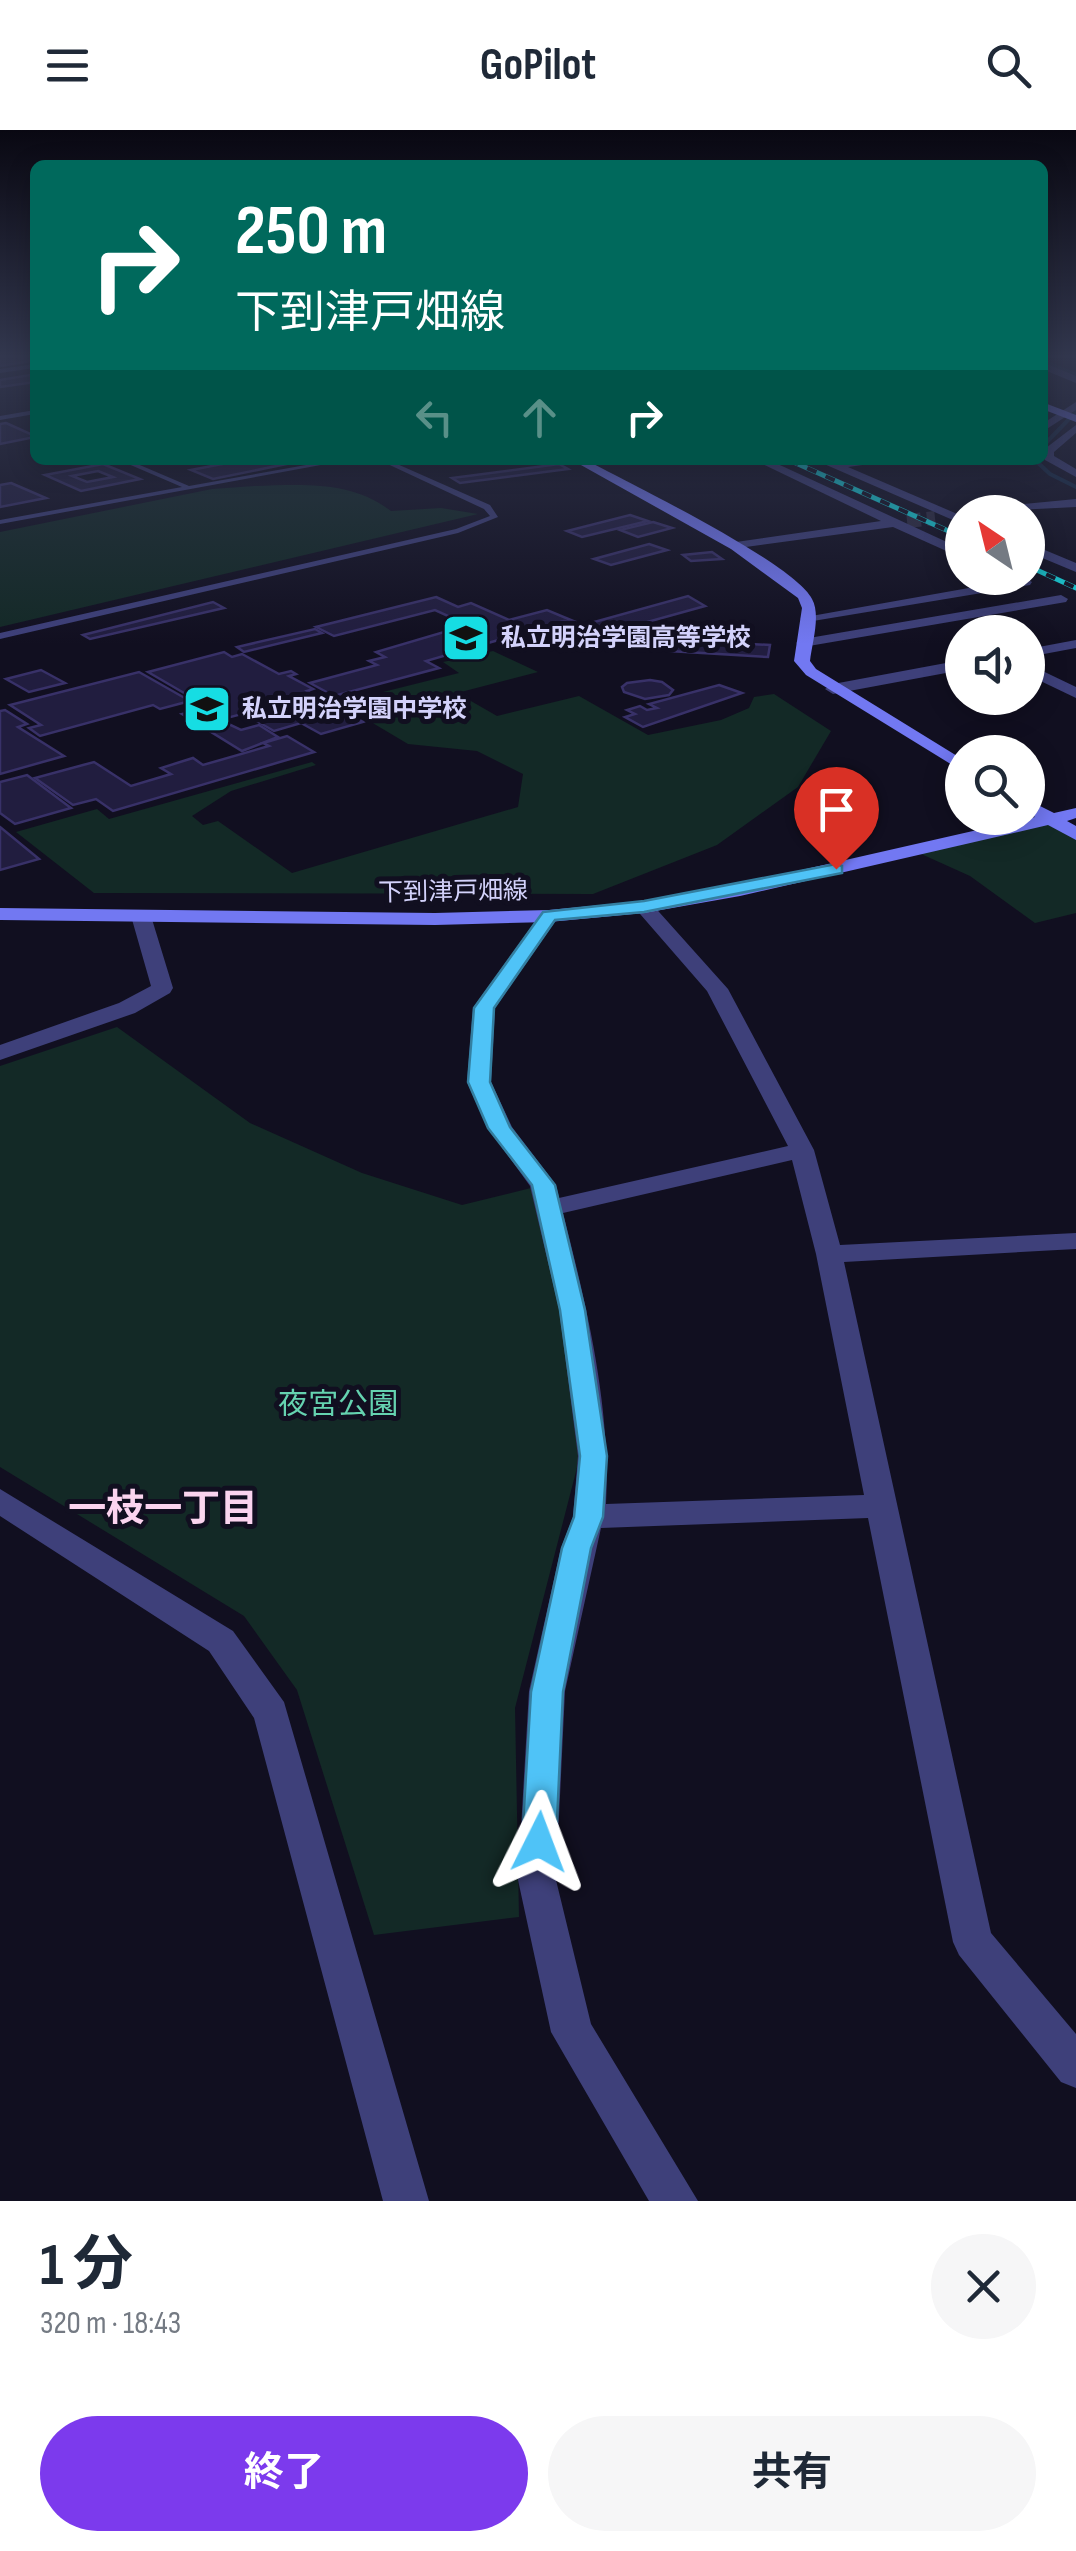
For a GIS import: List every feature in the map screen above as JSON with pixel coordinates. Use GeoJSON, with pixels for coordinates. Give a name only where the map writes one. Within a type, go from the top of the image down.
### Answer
{"type":"FeatureCollection","features":[{"type":"Feature","properties":{"kind":"street"},"geometry":{"type":"LineString","coordinates":[[1048,458],[1076,474]]}},
{"type":"Feature","properties":{"kind":"street"},"geometry":{"type":"LineString","coordinates":[[587,465],[736,546],[804,596],[808,618],[802,661],[833,689],[945,756]]}},
{"type":"Feature","properties":{"kind":"street"},"geometry":{"type":"LineString","coordinates":[[771,465],[945,545]]}},
{"type":"Feature","properties":{"kind":"street"},"geometry":{"type":"LineString","coordinates":[[834,466],[844,465]]}},
{"type":"Feature","properties":{"kind":"street"},"geometry":{"type":"LineString","coordinates":[[834,466],[945,511]]}},
{"type":"Feature","properties":{"kind":"street"},"geometry":{"type":"LineString","coordinates":[[1059,481],[1076,490]]}},
{"type":"Feature","properties":{"kind":"street"},"geometry":{"type":"LineString","coordinates":[[1045,506],[1076,503]]}},
{"type":"Feature","properties":{"kind":"street"},"geometry":{"type":"LineString","coordinates":[[935,518],[945,518]]}},
{"type":"Feature","properties":{"kind":"street"},"geometry":{"type":"LineString","coordinates":[[736,546],[901,522]]}},
{"type":"Feature","properties":{"kind":"street"},"geometry":{"type":"LineString","coordinates":[[1049,556],[1076,552]]}},
{"type":"Feature","properties":{"kind":"street"},"geometry":{"type":"LineString","coordinates":[[1045,554],[1076,568]]}},
{"type":"Feature","properties":{"kind":"street"},"geometry":{"type":"LineString","coordinates":[[1045,591],[1069,602]]}},
{"type":"Feature","properties":{"kind":"street"},"geometry":{"type":"LineString","coordinates":[[808,618],[945,593]]}},
{"type":"Feature","properties":{"kind":"street"},"geometry":{"type":"LineString","coordinates":[[804,643],[1069,602]]}},
{"type":"Feature","properties":{"kind":"street"},"geometry":{"type":"LineString","coordinates":[[1045,650],[1076,644]]}},
{"type":"Feature","properties":{"kind":"street"},"geometry":{"type":"LineString","coordinates":[[833,689],[945,668]]}},
{"type":"Feature","properties":{"kind":"street"},"geometry":{"type":"LineString","coordinates":[[1045,678],[1076,693]]}},
{"type":"Feature","properties":{"kind":"street","name":"下到津戸畑線"},"geometry":{"type":"LineString","coordinates":[[0,914],[435,919],[550,916],[644,907],[740,890],[1076,813]]}},
{"type":"Feature","properties":{"kind":"street"},"geometry":{"type":"LineString","coordinates":[[1045,815],[1076,834]]}},
{"type":"Feature","properties":{"kind":"street"},"geometry":{"type":"LineString","coordinates":[[644,907],[717,989],[802,1150],[829,1254],[973,1942],[1076,2067]]}},
{"type":"Feature","properties":{"kind":"street"},"geometry":{"type":"LineString","coordinates":[[0,1054],[127,1008],[162,988],[141,916]]}},
{"type":"Feature","properties":{"kind":"street"},"geometry":{"type":"LineString","coordinates":[[550,916],[484,1008],[479,1082],[500,1128],[543,1185],[573,1310],[594,1456],[588,1517],[576,1548],[547,1692],[537,1880],[572,2032],[675,2201]]}},
{"type":"Feature","properties":{"kind":"street"},"geometry":{"type":"LineString","coordinates":[[549,1208],[802,1150]]}},
{"type":"Feature","properties":{"kind":"street"},"geometry":{"type":"LineString","coordinates":[[829,1254],[1076,1241]]}},
{"type":"Feature","properties":{"kind":"street"},"geometry":{"type":"LineString","coordinates":[[0,1501],[221,1641],[271,1713],[406,2201]]}},
{"type":"Feature","properties":{"kind":"street"},"geometry":{"type":"LineString","coordinates":[[588,1517],[881,1506]]}},
{"type":"Feature","properties":{"kind":"lane"},"geometry":{"type":"LineString","coordinates":[[134,465],[188,488]]}},
{"type":"Feature","properties":{"kind":"lane"},"geometry":{"type":"LineString","coordinates":[[0,522],[317,465]]}},
{"type":"Feature","properties":{"kind":"lane"},"geometry":{"type":"LineString","coordinates":[[0,636],[458,531],[494,517],[487,507],[393,465]]}},
{"type":"Feature","properties":{"kind":"green space"},"geometry":{"type":"Polygon","coordinates":[[[326,486],[359,494],[391,511],[441,508],[478,514],[0,627],[0,532],[212,489],[326,486]]]}},
{"type":"Feature","properties":{"kind":"green space"},"geometry":{"type":"Polygon","coordinates":[[[493,651],[538,672],[457,693],[497,716],[579,696],[648,735],[721,720],[749,708],[754,697],[774,694],[831,731],[798,787],[717,845],[593,894],[94,893],[16,832],[97,809],[109,819],[312,762],[316,765],[231,791],[192,816],[203,825],[218,821],[292,873],[518,807],[523,774],[477,751],[408,744],[339,703],[459,673],[443,662],[493,651]]]}},
{"type":"Feature","properties":{"kind":"green space"},"geometry":{"type":"Polygon","coordinates":[[[1051,823],[1076,838],[1076,913],[1035,923],[970,876],[919,853],[998,835],[1045,835],[1045,824],[1051,823]]]}},
{"type":"Feature","properties":{"kind":"green space","name":"夜宮公園"},"geometry":{"type":"Polygon","coordinates":[[[117,1027],[250,1123],[362,1173],[462,1205],[543,1185],[580,1456],[515,1708],[519,1917],[374,1935],[297,1690],[244,1616],[0,1467],[0,1066],[117,1027]]]}},
{"type":"Feature","properties":{"kind":"building"},"geometry":{"type":"Polygon","coordinates":[[[105,465],[140,479],[81,491],[45,475],[105,465]],[[98,471],[72,476],[87,482],[113,477],[98,471]]]}},
{"type":"Feature","properties":{"kind":"building"},"geometry":{"type":"Polygon","coordinates":[[[217,465],[282,465],[213,479],[191,470],[217,465]]]}},
{"type":"Feature","properties":{"kind":"building"},"geometry":{"type":"Polygon","coordinates":[[[551,465],[568,469],[460,483],[452,478],[551,465]]]}},
{"type":"Feature","properties":{"kind":"building"},"geometry":{"type":"Polygon","coordinates":[[[11,483],[46,498],[0,507],[0,485],[11,483]]]}},
{"type":"Feature","properties":{"kind":"building"},"geometry":{"type":"Polygon","coordinates":[[[630,515],[648,521],[582,537],[567,531],[630,515]]]}},
{"type":"Feature","properties":{"kind":"building"},"geometry":{"type":"Polygon","coordinates":[[[653,522],[672,528],[638,537],[620,530],[653,522]]]}},
{"type":"Feature","properties":{"kind":"building"},"geometry":{"type":"Polygon","coordinates":[[[649,544],[667,550],[611,565],[594,559],[649,544]]]}},
{"type":"Feature","properties":{"kind":"building"},"geometry":{"type":"Polygon","coordinates":[[[712,552],[722,559],[691,561],[683,555],[712,552]]]}},
{"type":"Feature","properties":{"kind":"building"},"geometry":{"type":"Polygon","coordinates":[[[688,596],[705,606],[597,636],[576,627],[688,596]]]}},
{"type":"Feature","properties":{"kind":"building"},"geometry":{"type":"Polygon","coordinates":[[[436,597],[458,607],[471,603],[509,620],[547,610],[578,623],[564,621],[426,661],[439,668],[334,696],[310,683],[377,665],[369,661],[385,657],[376,652],[468,625],[435,610],[334,636],[316,627],[436,597]]]}},
{"type":"Feature","properties":{"kind":"building"},"geometry":{"type":"Polygon","coordinates":[[[213,602],[224,608],[90,639],[83,635],[213,602]]]}},
{"type":"Feature","properties":{"kind":"building"},"geometry":{"type":"Polygon","coordinates":[[[315,629],[322,633],[244,652],[237,647],[315,629]]]}},
{"type":"Feature","properties":{"kind":"building"},"geometry":{"type":"Polygon","coordinates":[[[686,636],[770,645],[768,657],[670,651],[673,642],[685,642],[686,636]]]}},
{"type":"Feature","properties":{"kind":"building"},"geometry":{"type":"Polygon","coordinates":[[[224,652],[232,657],[242,654],[279,674],[291,671],[296,674],[289,676],[313,689],[307,691],[313,695],[227,718],[148,672],[224,652]]]}},
{"type":"Feature","properties":{"kind":"building"},"geometry":{"type":"Polygon","coordinates":[[[41,670],[65,683],[29,692],[6,679],[41,670]]]}},
{"type":"Feature","properties":{"kind":"building"},"geometry":{"type":"Polygon","coordinates":[[[139,672],[190,701],[160,709],[153,705],[40,736],[29,728],[41,725],[10,705],[139,672]]]}},
{"type":"Feature","properties":{"kind":"building"},"geometry":{"type":"Polygon","coordinates":[[[650,680],[673,690],[669,695],[645,699],[624,692],[622,687],[627,683],[650,680]]]}},
{"type":"Feature","properties":{"kind":"building"},"geometry":{"type":"Polygon","coordinates":[[[719,685],[742,693],[643,727],[625,717],[635,714],[627,710],[640,706],[647,710],[657,708],[649,704],[719,685]]]}},
{"type":"Feature","properties":{"kind":"building"},"geometry":{"type":"Polygon","coordinates":[[[321,700],[363,722],[321,734],[301,723],[274,731],[253,719],[321,700]]]}},
{"type":"Feature","properties":{"kind":"building"},"geometry":{"type":"Polygon","coordinates":[[[5,710],[27,724],[18,727],[64,756],[0,774],[0,711],[5,710]]]}},
{"type":"Feature","properties":{"kind":"building"},"geometry":{"type":"Polygon","coordinates":[[[199,710],[241,730],[259,725],[278,737],[242,751],[182,714],[199,710]]]}},
{"type":"Feature","properties":{"kind":"building"},"geometry":{"type":"Polygon","coordinates":[[[287,736],[314,752],[113,811],[96,799],[73,805],[35,778],[94,762],[131,786],[171,774],[161,768],[193,758],[203,765],[269,746],[263,743],[287,736]]]}},
{"type":"Feature","properties":{"kind":"building"},"geometry":{"type":"Polygon","coordinates":[[[27,775],[71,808],[15,824],[0,813],[0,782],[27,775]]]}},
{"type":"Feature","properties":{"kind":"building"},"geometry":{"type":"Polygon","coordinates":[[[0,827],[39,859],[0,870],[0,827]]]}},
{"type":"Feature","properties":{"kind":"waterway"},"geometry":{"type":"LineString","coordinates":[[1040,465],[1076,487]]}},
{"type":"Feature","properties":{"kind":"tunnel"},"geometry":{"type":"LineString","coordinates":[[907,521],[935,518]]}},
{"type":"Feature","properties":{"kind":"railway"},"geometry":{"type":"LineString","coordinates":[[800,465],[945,529]]}},
{"type":"Feature","properties":{"kind":"railway"},"geometry":{"type":"LineString","coordinates":[[1045,574],[1076,588]]}},
{"type":"Feature","properties":{"kind":"place","name":"私立明治学園高等学校"},"geometry":{"type":"Point","coordinates":[466,638]}},
{"type":"Feature","properties":{"kind":"place","name":"私立明治学園中学校"},"geometry":{"type":"Point","coordinates":[207,709]}},
{"type":"Feature","properties":{"kind":"district","name":"一枝一丁目"},"geometry":{"type":"Point","coordinates":[163,1509]}},
{"type":"Feature","properties":{"kind":"route"},"geometry":{"type":"LineString","coordinates":[[539,1842],[547,1692],[576,1548],[588,1517],[594,1456],[573,1310],[543,1185],[500,1128],[479,1082],[484,1008],[550,916],[644,907],[836,869]]}}]}
